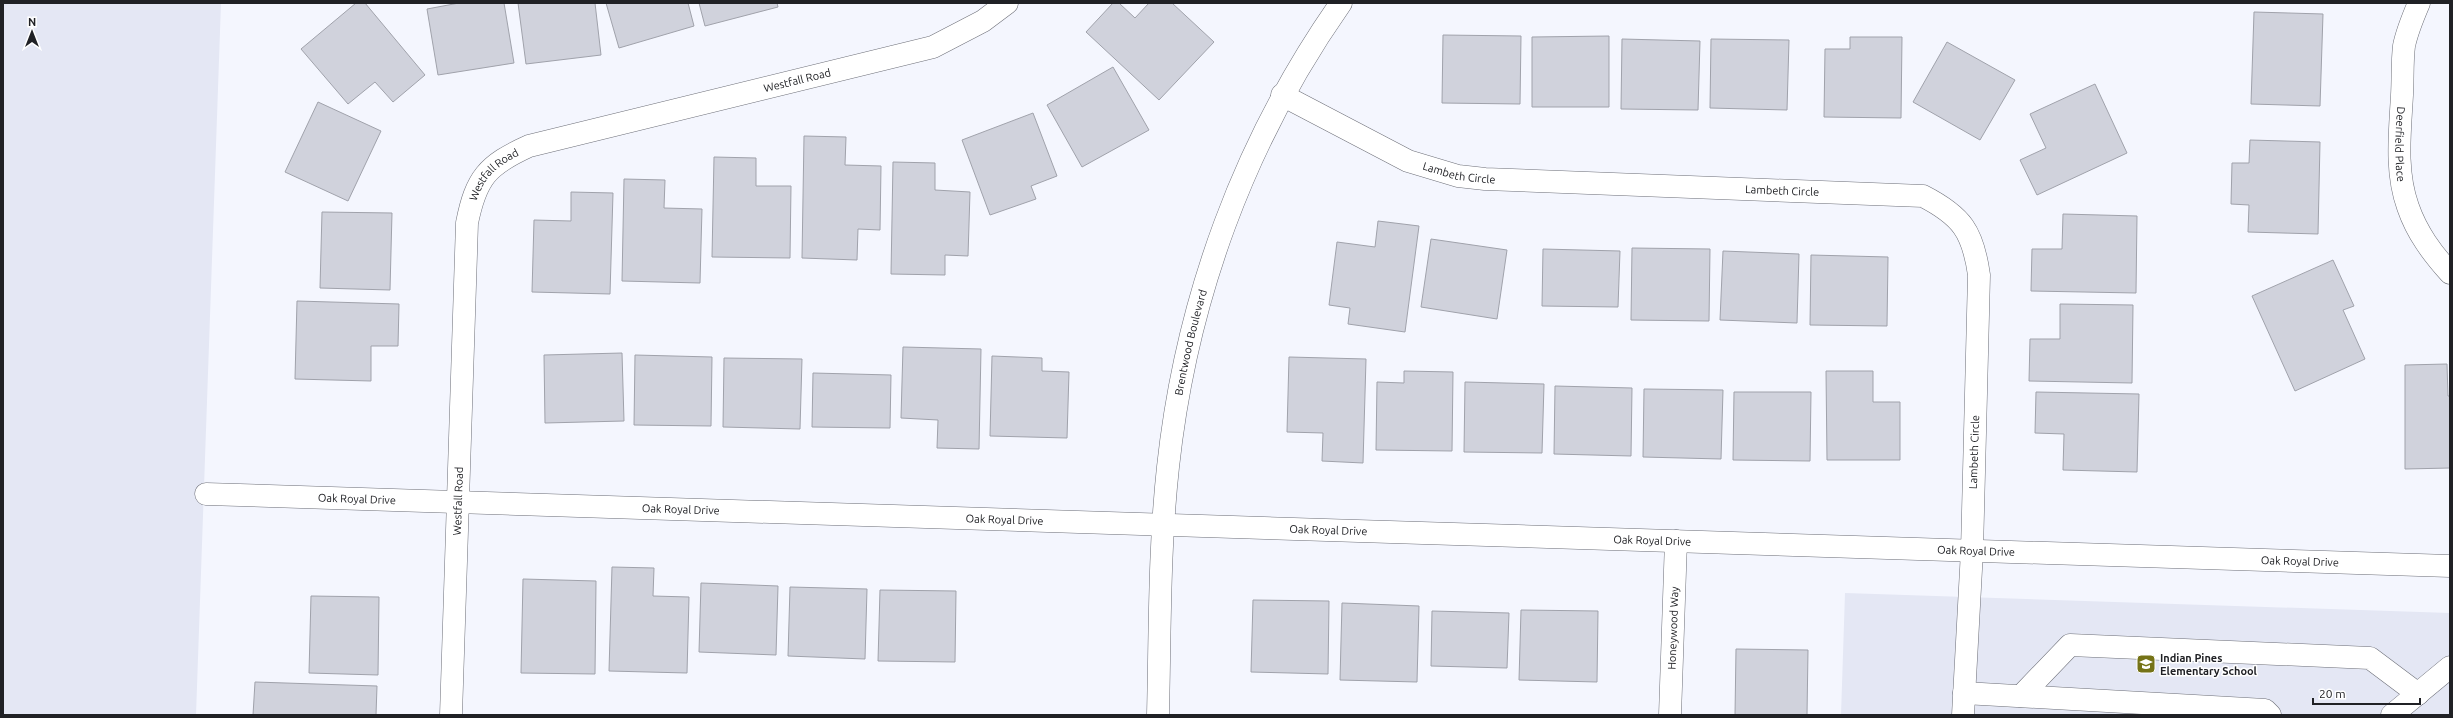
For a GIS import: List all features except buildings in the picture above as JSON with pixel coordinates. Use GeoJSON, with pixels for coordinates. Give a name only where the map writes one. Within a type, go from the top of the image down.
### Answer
{"type":"FeatureCollection","features":[{"type":"Feature","properties":{"kind":"street","name":"Westfall Road"},"geometry":{"type":"LineString","coordinates":[[451,715],[467,223],[472,196],[486,173],[505,157],[529,146],[933,47],[984,21],[1007,3]]}},
{"type":"Feature","properties":{"kind":"street","name":"Brentwood Boulevard"},"geometry":{"type":"LineString","coordinates":[[1158,715],[1164,525],[1168,467],[1182,369],[1197,304],[1217,241],[1255,148],[1282,95],[1341,3]]}},
{"type":"Feature","properties":{"kind":"street","name":"Deerfield Place"},"geometry":{"type":"LineString","coordinates":[[2419,3],[2411,20],[2404,46],[2399,152],[2401,179],[2407,206],[2418,232],[2433,255],[2450,273]]}},
{"type":"Feature","properties":{"kind":"street","name":"Lambeth Circle"},"geometry":{"type":"LineString","coordinates":[[1282,95],[1408,162],[1458,176],[1923,196],[1946,208],[1964,226],[1975,250],[1979,276],[1972,551],[1963,715]]}},
{"type":"Feature","properties":{"kind":"street","name":"Oak Royal Drive"},"geometry":{"type":"LineString","coordinates":[[206,494],[2450,566]]}},
{"type":"Feature","properties":{"kind":"street","name":"Honeywood Way"},"geometry":{"type":"LineString","coordinates":[[1670,715],[1676,541]]}},
{"type":"Feature","properties":{"kind":"street"},"geometry":{"type":"LineString","coordinates":[[2021,696],[2070,645],[2370,658],[2418,694]]}},
{"type":"Feature","properties":{"kind":"street"},"geometry":{"type":"LineString","coordinates":[[2392,715],[2450,667]]}},
{"type":"Feature","properties":{"kind":"street"},"geometry":{"type":"LineString","coordinates":[[1964,693],[2267,713]]}},
{"type":"Feature","properties":{"kind":"shaded area"},"geometry":{"type":"Polygon","coordinates":[[[3,3],[221,3],[196,715],[3,715],[3,3]]]}},
{"type":"Feature","properties":{"kind":"shaded area","name":"Indian Pines Elementary School"},"geometry":{"type":"Polygon","coordinates":[[[1845,593],[2450,613],[2450,715],[1841,715],[1845,593]]]}},
{"type":"Feature","properties":{"kind":"place","name":"Indian Pines Elementary School"},"geometry":{"type":"Point","coordinates":[2146,664]}}]}
